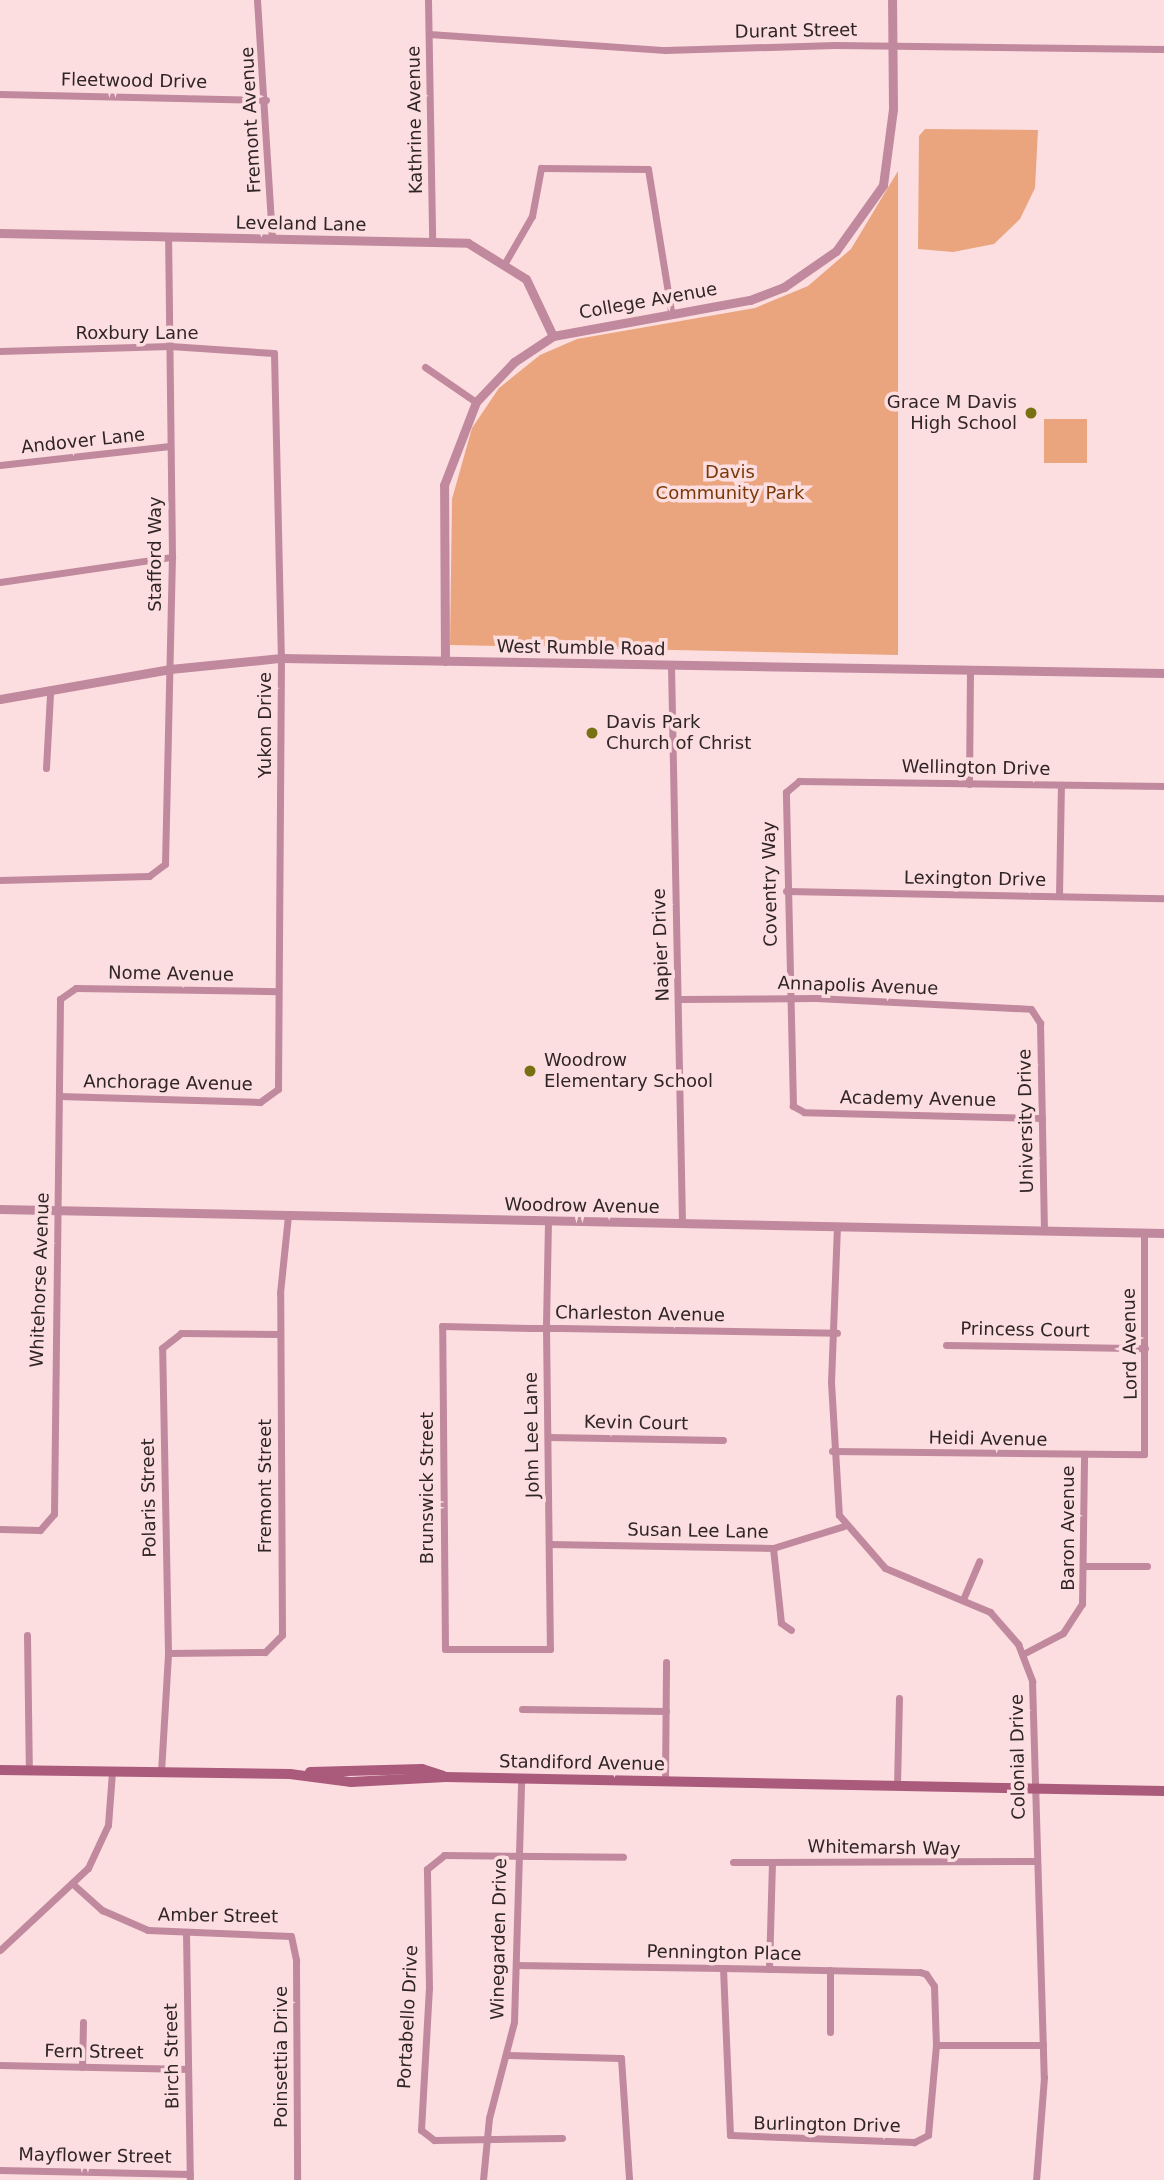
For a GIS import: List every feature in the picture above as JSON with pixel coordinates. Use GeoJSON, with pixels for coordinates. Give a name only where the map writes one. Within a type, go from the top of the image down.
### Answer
{"type":"FeatureCollection","features":[{"type":"Feature","properties":{"kind":"main road","name":"Standiford Avenue"},"geometry":{"type":"LineString","coordinates":[[0,1770],[290,1774],[363,1782],[446,1777],[1164,1791]]}},
{"type":"Feature","properties":{"kind":"street","name":"Fremont Avenue"},"geometry":{"type":"LineString","coordinates":[[257,0],[267,100],[272,239]]}},
{"type":"Feature","properties":{"kind":"street","name":"Kathrine Avenue"},"geometry":{"type":"LineString","coordinates":[[428,0],[432,240]]}},
{"type":"Feature","properties":{"kind":"street","name":"College Avenue"},"geometry":{"type":"LineString","coordinates":[[445,661],[444,485],[475,402],[514,362],[553,336],[671,311],[750,300],[795,281],[836,251],[883,185],[892,138],[892,0]]}},
{"type":"Feature","properties":{"kind":"street","name":"Durant Street"},"geometry":{"type":"LineString","coordinates":[[429,34],[665,50],[893,46],[1164,49]]}},
{"type":"Feature","properties":{"kind":"street","name":"Fleetwood Drive"},"geometry":{"type":"LineString","coordinates":[[0,93],[267,100]]}},
{"type":"Feature","properties":{"kind":"street"},"geometry":{"type":"LineString","coordinates":[[506,261],[532,216],[541,168],[648,169],[671,311]]}},
{"type":"Feature","properties":{"kind":"street","name":"Leveland Lane"},"geometry":{"type":"LineString","coordinates":[[0,233],[432,240],[479,246],[506,261],[535,290],[553,336]]}},
{"type":"Feature","properties":{"kind":"street","name":"Stafford Way"},"geometry":{"type":"LineString","coordinates":[[0,880],[104,880],[161,870],[172,557],[168,236]]}},
{"type":"Feature","properties":{"kind":"street","name":"Roxbury Lane"},"geometry":{"type":"LineString","coordinates":[[0,351],[170,346],[274,353]]}},
{"type":"Feature","properties":{"kind":"street","name":"Yukon Drive"},"geometry":{"type":"LineString","coordinates":[[274,353],[281,658],[279,1085],[274,1096]]}},
{"type":"Feature","properties":{"kind":"street"},"geometry":{"type":"LineString","coordinates":[[425,367],[475,402]]}},
{"type":"Feature","properties":{"kind":"street","name":"Andover Lane"},"geometry":{"type":"LineString","coordinates":[[0,465],[170,446]]}},
{"type":"Feature","properties":{"kind":"street"},"geometry":{"type":"LineString","coordinates":[[0,582],[172,557]]}},
{"type":"Feature","properties":{"kind":"street","name":"West Rumble Road"},"geometry":{"type":"LineString","coordinates":[[0,699],[50,694],[170,669],[281,658],[1164,673]]}},
{"type":"Feature","properties":{"kind":"street","name":"Napier Drive"},"geometry":{"type":"LineString","coordinates":[[671,665],[682,1223]]}},
{"type":"Feature","properties":{"kind":"street"},"geometry":{"type":"LineString","coordinates":[[970,669],[970,784]]}},
{"type":"Feature","properties":{"kind":"street"},"geometry":{"type":"LineString","coordinates":[[46,768],[50,694]]}},
{"type":"Feature","properties":{"kind":"street","name":"Wellington Drive"},"geometry":{"type":"LineString","coordinates":[[789,787],[799,781],[1164,786]]}},
{"type":"Feature","properties":{"kind":"street"},"geometry":{"type":"LineString","coordinates":[[1059,896],[1060,785]]}},
{"type":"Feature","properties":{"kind":"street","name":"Coventry Way"},"geometry":{"type":"LineString","coordinates":[[789,787],[786,891],[788,1094],[795,1107]]}},
{"type":"Feature","properties":{"kind":"street","name":"Lexington Drive"},"geometry":{"type":"LineString","coordinates":[[786,891],[1164,898]]}},
{"type":"Feature","properties":{"kind":"street","name":"Nome Avenue"},"geometry":{"type":"LineString","coordinates":[[64,993],[76,988],[278,991]]}},
{"type":"Feature","properties":{"kind":"street","name":"Whitehorse Avenue"},"geometry":{"type":"LineString","coordinates":[[0,1529],[48,1526],[54,1514],[52,1336],[61,1212],[58,1005],[64,993]]}},
{"type":"Feature","properties":{"kind":"street","name":"Annapolis Avenue"},"geometry":{"type":"LineString","coordinates":[[679,999],[787,998],[1024,1007],[1035,1013]]}},
{"type":"Feature","properties":{"kind":"street","name":"University Drive"},"geometry":{"type":"LineString","coordinates":[[1035,1013],[1042,1118],[1044,1231]]}},
{"type":"Feature","properties":{"kind":"street","name":"Anchorage Avenue"},"geometry":{"type":"LineString","coordinates":[[59,1096],[260,1102],[274,1096]]}},
{"type":"Feature","properties":{"kind":"street","name":"Academy Avenue"},"geometry":{"type":"LineString","coordinates":[[795,1107],[1042,1118]]}},
{"type":"Feature","properties":{"kind":"street","name":"Woodrow Avenue"},"geometry":{"type":"LineString","coordinates":[[0,1209],[1164,1233]]}},
{"type":"Feature","properties":{"kind":"street","name":"Fremont Street"},"geometry":{"type":"LineString","coordinates":[[168,1653],[265,1652],[280,1641],[280,1334],[288,1216]]}},
{"type":"Feature","properties":{"kind":"street","name":"John Lee Lane"},"geometry":{"type":"LineString","coordinates":[[548,1221],[546,1328],[550,1649]]}},
{"type":"Feature","properties":{"kind":"street","name":"Colonial Drive"},"geometry":{"type":"LineString","coordinates":[[837,1226],[837,1334],[832,1451],[835,1499],[844,1526],[885,1568],[964,1597],[1001,1622],[1023,1654],[1034,1694],[1035,1861],[1043,2045],[1036,2180]]}},
{"type":"Feature","properties":{"kind":"street","name":"Lord Avenue"},"geometry":{"type":"LineString","coordinates":[[1144,1232],[1144,1454]]}},
{"type":"Feature","properties":{"kind":"street","name":"Charleston Avenue"},"geometry":{"type":"LineString","coordinates":[[442,1326],[837,1334]]}},
{"type":"Feature","properties":{"kind":"street","name":"Brunswick Street"},"geometry":{"type":"LineString","coordinates":[[442,1326],[445,1649],[550,1649]]}},
{"type":"Feature","properties":{"kind":"street","name":"Polaris Street"},"geometry":{"type":"LineString","coordinates":[[162,1772],[168,1653],[162,1348],[181,1333],[280,1334]]}},
{"type":"Feature","properties":{"kind":"street","name":"Princess Court"},"geometry":{"type":"LineString","coordinates":[[946,1345],[1145,1348]]}},
{"type":"Feature","properties":{"kind":"street","name":"Kevin Court"},"geometry":{"type":"LineString","coordinates":[[548,1437],[723,1440]]}},
{"type":"Feature","properties":{"kind":"street","name":"Heidi Avenue"},"geometry":{"type":"LineString","coordinates":[[832,1451],[1084,1457],[1144,1454]]}},
{"type":"Feature","properties":{"kind":"street","name":"Baron Avenue"},"geometry":{"type":"LineString","coordinates":[[1023,1654],[1070,1626],[1085,1592],[1084,1457]]}},
{"type":"Feature","properties":{"kind":"street","name":"Susan Lee Lane"},"geometry":{"type":"LineString","coordinates":[[549,1544],[773,1548],[844,1526]]}},
{"type":"Feature","properties":{"kind":"street"},"geometry":{"type":"LineString","coordinates":[[773,1548],[781,1623],[791,1630]]}},
{"type":"Feature","properties":{"kind":"street"},"geometry":{"type":"LineString","coordinates":[[964,1597],[979,1561]]}},
{"type":"Feature","properties":{"kind":"street"},"geometry":{"type":"LineString","coordinates":[[1086,1566],[1147,1566]]}},
{"type":"Feature","properties":{"kind":"street"},"geometry":{"type":"LineString","coordinates":[[27,1635],[29,1770]]}},
{"type":"Feature","properties":{"kind":"street"},"geometry":{"type":"LineString","coordinates":[[665,1782],[666,1662]]}},
{"type":"Feature","properties":{"kind":"street"},"geometry":{"type":"LineString","coordinates":[[897,1786],[899,1698]]}},
{"type":"Feature","properties":{"kind":"street"},"geometry":{"type":"LineString","coordinates":[[522,1709],[666,1711]]}},
{"type":"Feature","properties":{"kind":"street"},"geometry":{"type":"LineString","coordinates":[[0,1950],[74,1885],[104,1840],[112,1772]]}},
{"type":"Feature","properties":{"kind":"street","name":"Winegarden Drive"},"geometry":{"type":"LineString","coordinates":[[483,2180],[486,2139],[507,2055],[516,1965],[516,1856],[521,1779]]}},
{"type":"Feature","properties":{"kind":"street"},"geometry":{"type":"LineString","coordinates":[[516,1856],[623,1857]]}},
{"type":"Feature","properties":{"kind":"street","name":"Portabello Drive"},"geometry":{"type":"LineString","coordinates":[[486,2139],[424,2135],[419,2071],[432,1860],[516,1856]]}},
{"type":"Feature","properties":{"kind":"street","name":"Whitemarsh Way"},"geometry":{"type":"LineString","coordinates":[[733,1862],[1035,1861]]}},
{"type":"Feature","properties":{"kind":"street"},"geometry":{"type":"LineString","coordinates":[[769,1969],[772,1862]]}},
{"type":"Feature","properties":{"kind":"street","name":"Amber Street"},"geometry":{"type":"LineString","coordinates":[[74,1885],[117,1919],[186,1933],[280,1931],[290,1936]]}},
{"type":"Feature","properties":{"kind":"street","name":"Birch Street"},"geometry":{"type":"LineString","coordinates":[[186,1933],[190,2177]]}},
{"type":"Feature","properties":{"kind":"street","name":"Poinsettia Drive"},"geometry":{"type":"LineString","coordinates":[[290,1936],[296,1960],[297,2180]]}},
{"type":"Feature","properties":{"kind":"street","name":"Pennington Place"},"geometry":{"type":"LineString","coordinates":[[516,1965],[830,1970],[930,1976],[936,2045]]}},
{"type":"Feature","properties":{"kind":"street","name":"Burlington Drive"},"geometry":{"type":"LineString","coordinates":[[723,1968],[730,2135],[925,2139],[934,2108],[936,2045]]}},
{"type":"Feature","properties":{"kind":"street"},"geometry":{"type":"LineString","coordinates":[[830,1970],[830,2032]]}},
{"type":"Feature","properties":{"kind":"street"},"geometry":{"type":"LineString","coordinates":[[82,2067],[83,2022]]}},
{"type":"Feature","properties":{"kind":"street"},"geometry":{"type":"LineString","coordinates":[[936,2045],[1043,2045]]}},
{"type":"Feature","properties":{"kind":"street"},"geometry":{"type":"LineString","coordinates":[[507,2055],[621,2058],[629,2180]]}},
{"type":"Feature","properties":{"kind":"street","name":"Fern Street"},"geometry":{"type":"LineString","coordinates":[[0,2065],[188,2069]]}},
{"type":"Feature","properties":{"kind":"street"},"geometry":{"type":"LineString","coordinates":[[486,2139],[562,2138]]}},
{"type":"Feature","properties":{"kind":"street","name":"Mayflower Street"},"geometry":{"type":"LineString","coordinates":[[0,2170],[190,2177]]}},
{"type":"Feature","properties":{"kind":"green space"},"geometry":{"type":"Polygon","coordinates":[[[925,129],[1038,130],[1035,188],[1020,219],[994,244],[953,252],[918,249],[919,136],[925,129]]]}},
{"type":"Feature","properties":{"kind":"green space","name":"Davis Community Park"},"geometry":{"type":"Polygon","coordinates":[[[898,171],[898,655],[450,645],[452,499],[472,428],[499,388],[540,355],[577,339],[755,308],[808,286],[851,249],[898,171]]]}},
{"type":"Feature","properties":{"kind":"green space"},"geometry":{"type":"Polygon","coordinates":[[[1044,419],[1087,419],[1087,463],[1044,463],[1044,419]]]}},
{"type":"Feature","properties":{"kind":"place","name":"Grace M Davis High School"},"geometry":{"type":"Point","coordinates":[1031,413]}},
{"type":"Feature","properties":{"kind":"place","name":"Davis Park Church of Christ"},"geometry":{"type":"Point","coordinates":[592,733]}},
{"type":"Feature","properties":{"kind":"place","name":"Woodrow Elementary School"},"geometry":{"type":"Point","coordinates":[530,1071]}}]}
